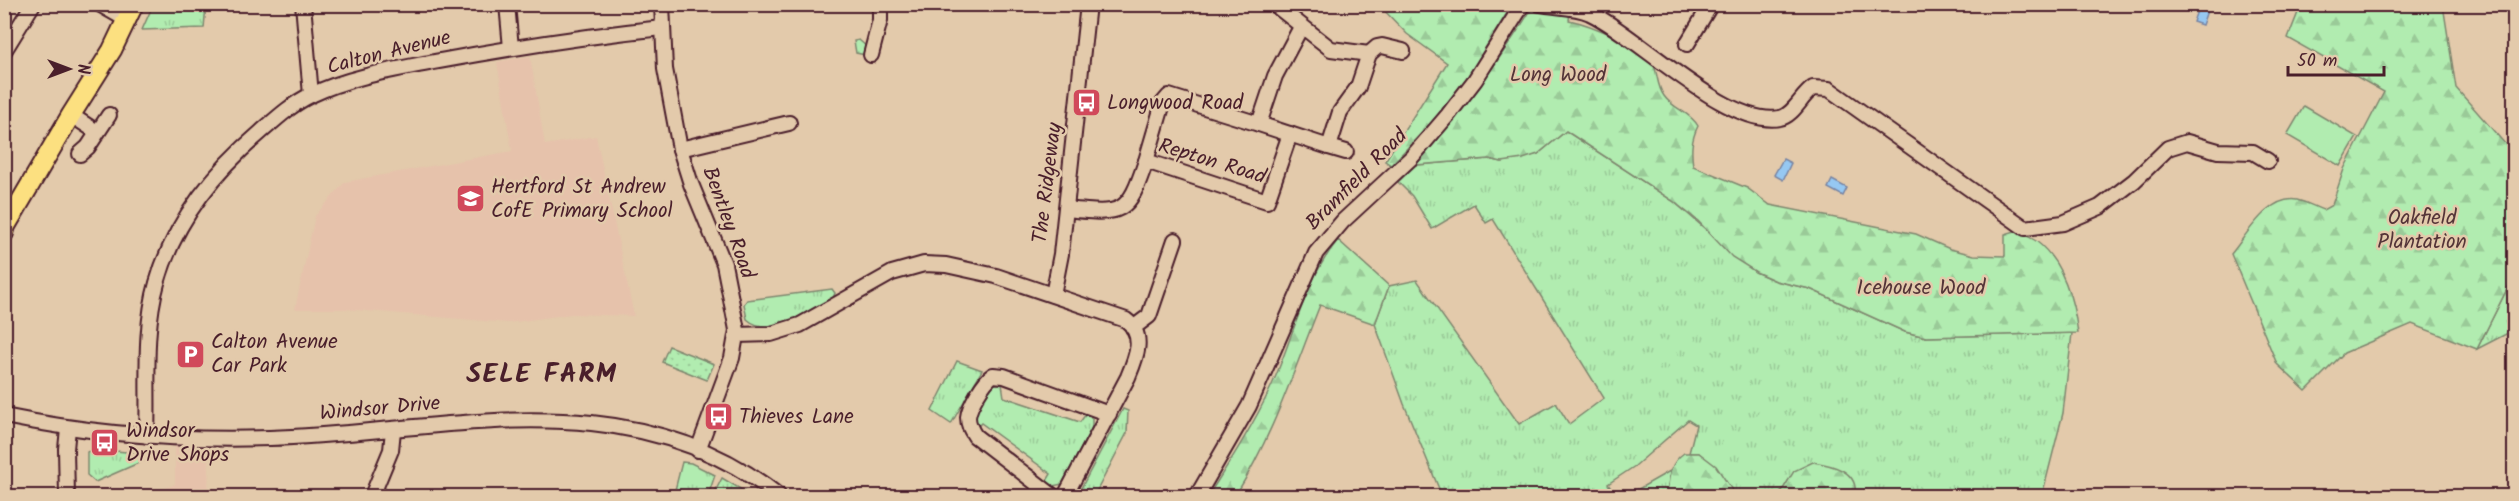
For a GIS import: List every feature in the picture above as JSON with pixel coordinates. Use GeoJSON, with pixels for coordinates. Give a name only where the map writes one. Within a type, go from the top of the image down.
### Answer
{"type":"FeatureCollection","features":[{"type":"Feature","properties":{"kind":"main road"},"geometry":{"type":"LineString","coordinates":[[5,228],[112,50],[131,12]]}},
{"type":"Feature","properties":{"kind":"street"},"geometry":{"type":"LineString","coordinates":[[4,51],[33,4]]}},
{"type":"Feature","properties":{"kind":"street"},"geometry":{"type":"LineString","coordinates":[[99,4],[131,12]]}},
{"type":"Feature","properties":{"kind":"street"},"geometry":{"type":"LineString","coordinates":[[303,4],[311,95]]}},
{"type":"Feature","properties":{"kind":"street"},"geometry":{"type":"LineString","coordinates":[[507,4],[511,48]]}},
{"type":"Feature","properties":{"kind":"street","name":"Bentley Road"},"geometry":{"type":"LineString","coordinates":[[662,4],[665,69],[680,149],[691,184],[724,264],[737,334],[732,358],[698,450]]}},
{"type":"Feature","properties":{"kind":"street"},"geometry":{"type":"LineString","coordinates":[[871,55],[880,20],[880,4]]}},
{"type":"Feature","properties":{"kind":"street","name":"The Ridgeway"},"geometry":{"type":"LineString","coordinates":[[1053,295],[1058,274],[1066,209],[1088,4]]}},
{"type":"Feature","properties":{"kind":"street"},"geometry":{"type":"LineString","coordinates":[[1274,4],[1331,49],[1369,54]]}},
{"type":"Feature","properties":{"kind":"street","name":"Bramfield Road"},"geometry":{"type":"LineString","coordinates":[[1197,496],[1249,406],[1316,253],[1343,221],[1411,158],[1448,115],[1475,80],[1523,4]]}},
{"type":"Feature","properties":{"kind":"street"},"geometry":{"type":"LineString","coordinates":[[1540,4],[1588,12],[1652,53],[1714,99],[1759,117],[1781,118],[1788,115],[1813,88],[1829,89],[2025,228],[2063,223],[2100,207],[2134,181],[2168,148],[2187,142],[2218,151],[2253,152],[2268,161]]}},
{"type":"Feature","properties":{"kind":"street"},"geometry":{"type":"LineString","coordinates":[[1687,44],[1711,4]]}},
{"type":"Feature","properties":{"kind":"street"},"geometry":{"type":"LineString","coordinates":[[1258,124],[1275,76],[1301,27]]}},
{"type":"Feature","properties":{"kind":"street","name":"Calton Avenue"},"geometry":{"type":"LineString","coordinates":[[147,436],[150,316],[157,282],[174,240],[186,216],[211,180],[236,153],[285,110],[311,95],[345,82],[383,73],[511,48],[662,28]]}},
{"type":"Feature","properties":{"kind":"street"},"geometry":{"type":"LineString","coordinates":[[1329,147],[1340,112],[1358,87],[1369,54],[1382,46],[1403,51]]}},
{"type":"Feature","properties":{"kind":"street"},"geometry":{"type":"LineString","coordinates":[[1146,161],[1163,103],[1169,96],[1346,152]]}},
{"type":"Feature","properties":{"kind":"street"},"geometry":{"type":"LineString","coordinates":[[71,115],[97,132]]}},
{"type":"Feature","properties":{"kind":"street"},"geometry":{"type":"LineString","coordinates":[[80,154],[88,147],[109,115]]}},
{"type":"Feature","properties":{"kind":"street"},"geometry":{"type":"LineString","coordinates":[[680,149],[789,123]]}},
{"type":"Feature","properties":{"kind":"street","name":"Repton Road"},"geometry":{"type":"LineString","coordinates":[[1066,209],[1110,211],[1126,205],[1136,190],[1146,161],[1268,201],[1290,134]]}},
{"type":"Feature","properties":{"kind":"street"},"geometry":{"type":"LineString","coordinates":[[1133,328],[1149,316],[1175,240]]}},
{"type":"Feature","properties":{"kind":"street"},"geometry":{"type":"LineString","coordinates":[[737,334],[771,334],[800,325],[892,273],[924,264],[946,265],[996,276],[1119,317],[1130,323],[1133,328],[1138,341],[1136,356],[1109,414],[1065,496]]}},
{"type":"Feature","properties":{"kind":"street"},"geometry":{"type":"LineString","coordinates":[[1053,496],[975,436],[969,426],[968,415],[985,380],[993,375],[1004,376],[1109,414]]}},
{"type":"Feature","properties":{"kind":"street","name":"Windsor Drive"},"geometry":{"type":"LineString","coordinates":[[4,416],[68,428],[147,436],[262,439],[516,420],[571,420],[625,427],[698,450],[731,465],[778,496]]}},
{"type":"Feature","properties":{"kind":"street"},"geometry":{"type":"LineString","coordinates":[[67,496],[68,428]]}},
{"type":"Feature","properties":{"kind":"street"},"geometry":{"type":"LineString","coordinates":[[372,496],[391,450],[393,430]]}},
{"type":"Feature","properties":{"kind":"shaded area","name":"Hertford St Andrew CofE Primary School"},"geometry":{"type":"Polygon","coordinates":[[[530,56],[545,145],[596,136],[634,316],[571,314],[508,323],[344,309],[295,309],[315,216],[345,182],[512,151],[497,62],[530,56]]]}},
{"type":"Feature","properties":{"kind":"shaded area"},"geometry":{"type":"Polygon","coordinates":[[[175,447],[209,450],[208,496],[148,496],[175,484],[175,447]]]}},
{"type":"Feature","properties":{"kind":"green space"},"geometry":{"type":"Polygon","coordinates":[[[153,5],[206,5],[204,28],[142,30],[153,5]]]}},
{"type":"Feature","properties":{"kind":"green space","name":"Long Wood"},"geometry":{"type":"Polygon","coordinates":[[[1379,5],[1512,5],[1466,79],[1432,122],[1391,165],[1385,161],[1447,63],[1407,34],[1379,5]]]}},
{"type":"Feature","properties":{"kind":"green space","name":"Icehouse Wood"},"geometry":{"type":"Polygon","coordinates":[[[1534,5],[1571,5],[1569,20],[1616,37],[1649,58],[1654,65],[1664,96],[1691,117],[1698,126],[1692,146],[1693,166],[1747,188],[1770,205],[1916,234],[1950,249],[1974,255],[2005,256],[2005,234],[2015,231],[2034,240],[2053,259],[2066,283],[2074,308],[2078,333],[1926,337],[1905,332],[1810,289],[1776,281],[1756,272],[1732,257],[1698,221],[1673,201],[1566,131],[1538,154],[1523,159],[1502,162],[1489,159],[1416,165],[1478,87],[1534,5]]]}},
{"type":"Feature","properties":{"kind":"green space","name":"Oakfield Plantation"},"geometry":{"type":"Polygon","coordinates":[[[2301,5],[2443,5],[2456,88],[2514,154],[2514,275],[2477,349],[2412,324],[2344,353],[2306,391],[2277,364],[2231,254],[2259,218],[2277,204],[2286,200],[2297,200],[2323,210],[2332,205],[2344,169],[2384,92],[2288,38],[2301,5]]]}},
{"type":"Feature","properties":{"kind":"green space"},"geometry":{"type":"Polygon","coordinates":[[[859,40],[867,47],[866,55],[856,53],[854,41],[859,40]]]}},
{"type":"Feature","properties":{"kind":"green space"},"geometry":{"type":"Polygon","coordinates":[[[2304,106],[2357,137],[2340,166],[2287,135],[2304,106]]]}},
{"type":"Feature","properties":{"kind":"green space"},"geometry":{"type":"Polygon","coordinates":[[[1566,131],[1673,201],[1755,272],[1776,281],[1810,289],[1905,332],[1926,337],[2072,333],[2063,413],[2042,496],[1855,496],[1856,492],[1788,481],[1779,496],[1736,496],[1699,453],[1689,453],[1696,425],[1688,420],[1635,466],[1608,484],[1616,496],[1442,496],[1404,404],[1375,324],[1389,286],[1417,280],[1519,424],[1556,403],[1569,424],[1604,398],[1493,219],[1486,223],[1474,204],[1432,229],[1412,196],[1398,182],[1416,165],[1489,159],[1502,162],[1538,154],[1566,131]]]}},
{"type":"Feature","properties":{"kind":"green space"},"geometry":{"type":"Polygon","coordinates":[[[1338,240],[1389,286],[1375,324],[1320,305],[1282,403],[1248,474],[1235,496],[1208,496],[1242,442],[1265,399],[1316,273],[1338,240]]]}},
{"type":"Feature","properties":{"kind":"green space"},"geometry":{"type":"Polygon","coordinates":[[[2514,275],[2514,330],[2477,349],[2514,275]]]}},
{"type":"Feature","properties":{"kind":"green space"},"geometry":{"type":"Polygon","coordinates":[[[832,289],[835,293],[833,298],[779,325],[756,325],[747,319],[744,304],[747,300],[832,289]]]}},
{"type":"Feature","properties":{"kind":"green space"},"geometry":{"type":"Polygon","coordinates":[[[669,346],[714,364],[707,380],[662,362],[669,346]]]}},
{"type":"Feature","properties":{"kind":"green space"},"geometry":{"type":"Polygon","coordinates":[[[957,361],[982,370],[951,424],[932,411],[957,361]]]}},
{"type":"Feature","properties":{"kind":"green space"},"geometry":{"type":"Polygon","coordinates":[[[1002,384],[1004,397],[1080,422],[1086,414],[1092,419],[1092,427],[1062,484],[1053,486],[1045,484],[1051,474],[981,423],[974,430],[970,415],[991,385],[1002,384]]]}},
{"type":"Feature","properties":{"kind":"green space"},"geometry":{"type":"Polygon","coordinates":[[[1123,409],[1128,411],[1127,433],[1094,496],[1077,496],[1123,409]]]}},
{"type":"Feature","properties":{"kind":"green space"},"geometry":{"type":"Polygon","coordinates":[[[94,449],[137,453],[143,461],[95,482],[87,475],[87,452],[94,449]]]}},
{"type":"Feature","properties":{"kind":"green space"},"geometry":{"type":"Polygon","coordinates":[[[1684,453],[1699,453],[1716,466],[1736,496],[1667,496],[1672,467],[1684,453]]]}},
{"type":"Feature","properties":{"kind":"green space"},"geometry":{"type":"Polygon","coordinates":[[[682,462],[691,463],[715,475],[708,496],[694,496],[675,490],[682,462]]]}},
{"type":"Feature","properties":{"kind":"green space"},"geometry":{"type":"Polygon","coordinates":[[[1813,462],[1836,467],[1849,475],[1855,487],[1855,496],[1779,496],[1794,471],[1813,462]]]}},
{"type":"Feature","properties":{"kind":"green space"},"geometry":{"type":"Polygon","coordinates":[[[1670,471],[1667,496],[1626,496],[1670,471]]]}},
{"type":"Feature","properties":{"kind":"green space"},"geometry":{"type":"Polygon","coordinates":[[[722,478],[752,496],[713,496],[722,478]]]}},
{"type":"Feature","properties":{"kind":"water"},"geometry":{"type":"Polygon","coordinates":[[[2199,5],[2209,5],[2202,25],[2193,22],[2199,5]]]}},
{"type":"Feature","properties":{"kind":"water"},"geometry":{"type":"Polygon","coordinates":[[[1783,159],[1791,163],[1783,180],[1774,175],[1783,159]]]}},
{"type":"Feature","properties":{"kind":"water"},"geometry":{"type":"Polygon","coordinates":[[[1832,180],[1847,188],[1843,196],[1828,188],[1832,180]]]}},
{"type":"Feature","properties":{"kind":"place","name":"Longwood Road"},"geometry":{"type":"Point","coordinates":[1086,103]}},
{"type":"Feature","properties":{"kind":"place","name":"Hertford St Andrew CofE Primary School"},"geometry":{"type":"Point","coordinates":[470,199]}},
{"type":"Feature","properties":{"kind":"place","name":"Calton Avenue Car Park"},"geometry":{"type":"Point","coordinates":[190,354]}},
{"type":"Feature","properties":{"kind":"place","name":"Thieves Lane"},"geometry":{"type":"Point","coordinates":[718,417]}},
{"type":"Feature","properties":{"kind":"place","name":"Windsor Drive Shops"},"geometry":{"type":"Point","coordinates":[105,443]}},
{"type":"Feature","properties":{"kind":"district","name":"SELE FARM"},"geometry":{"type":"Point","coordinates":[542,374]}}]}
